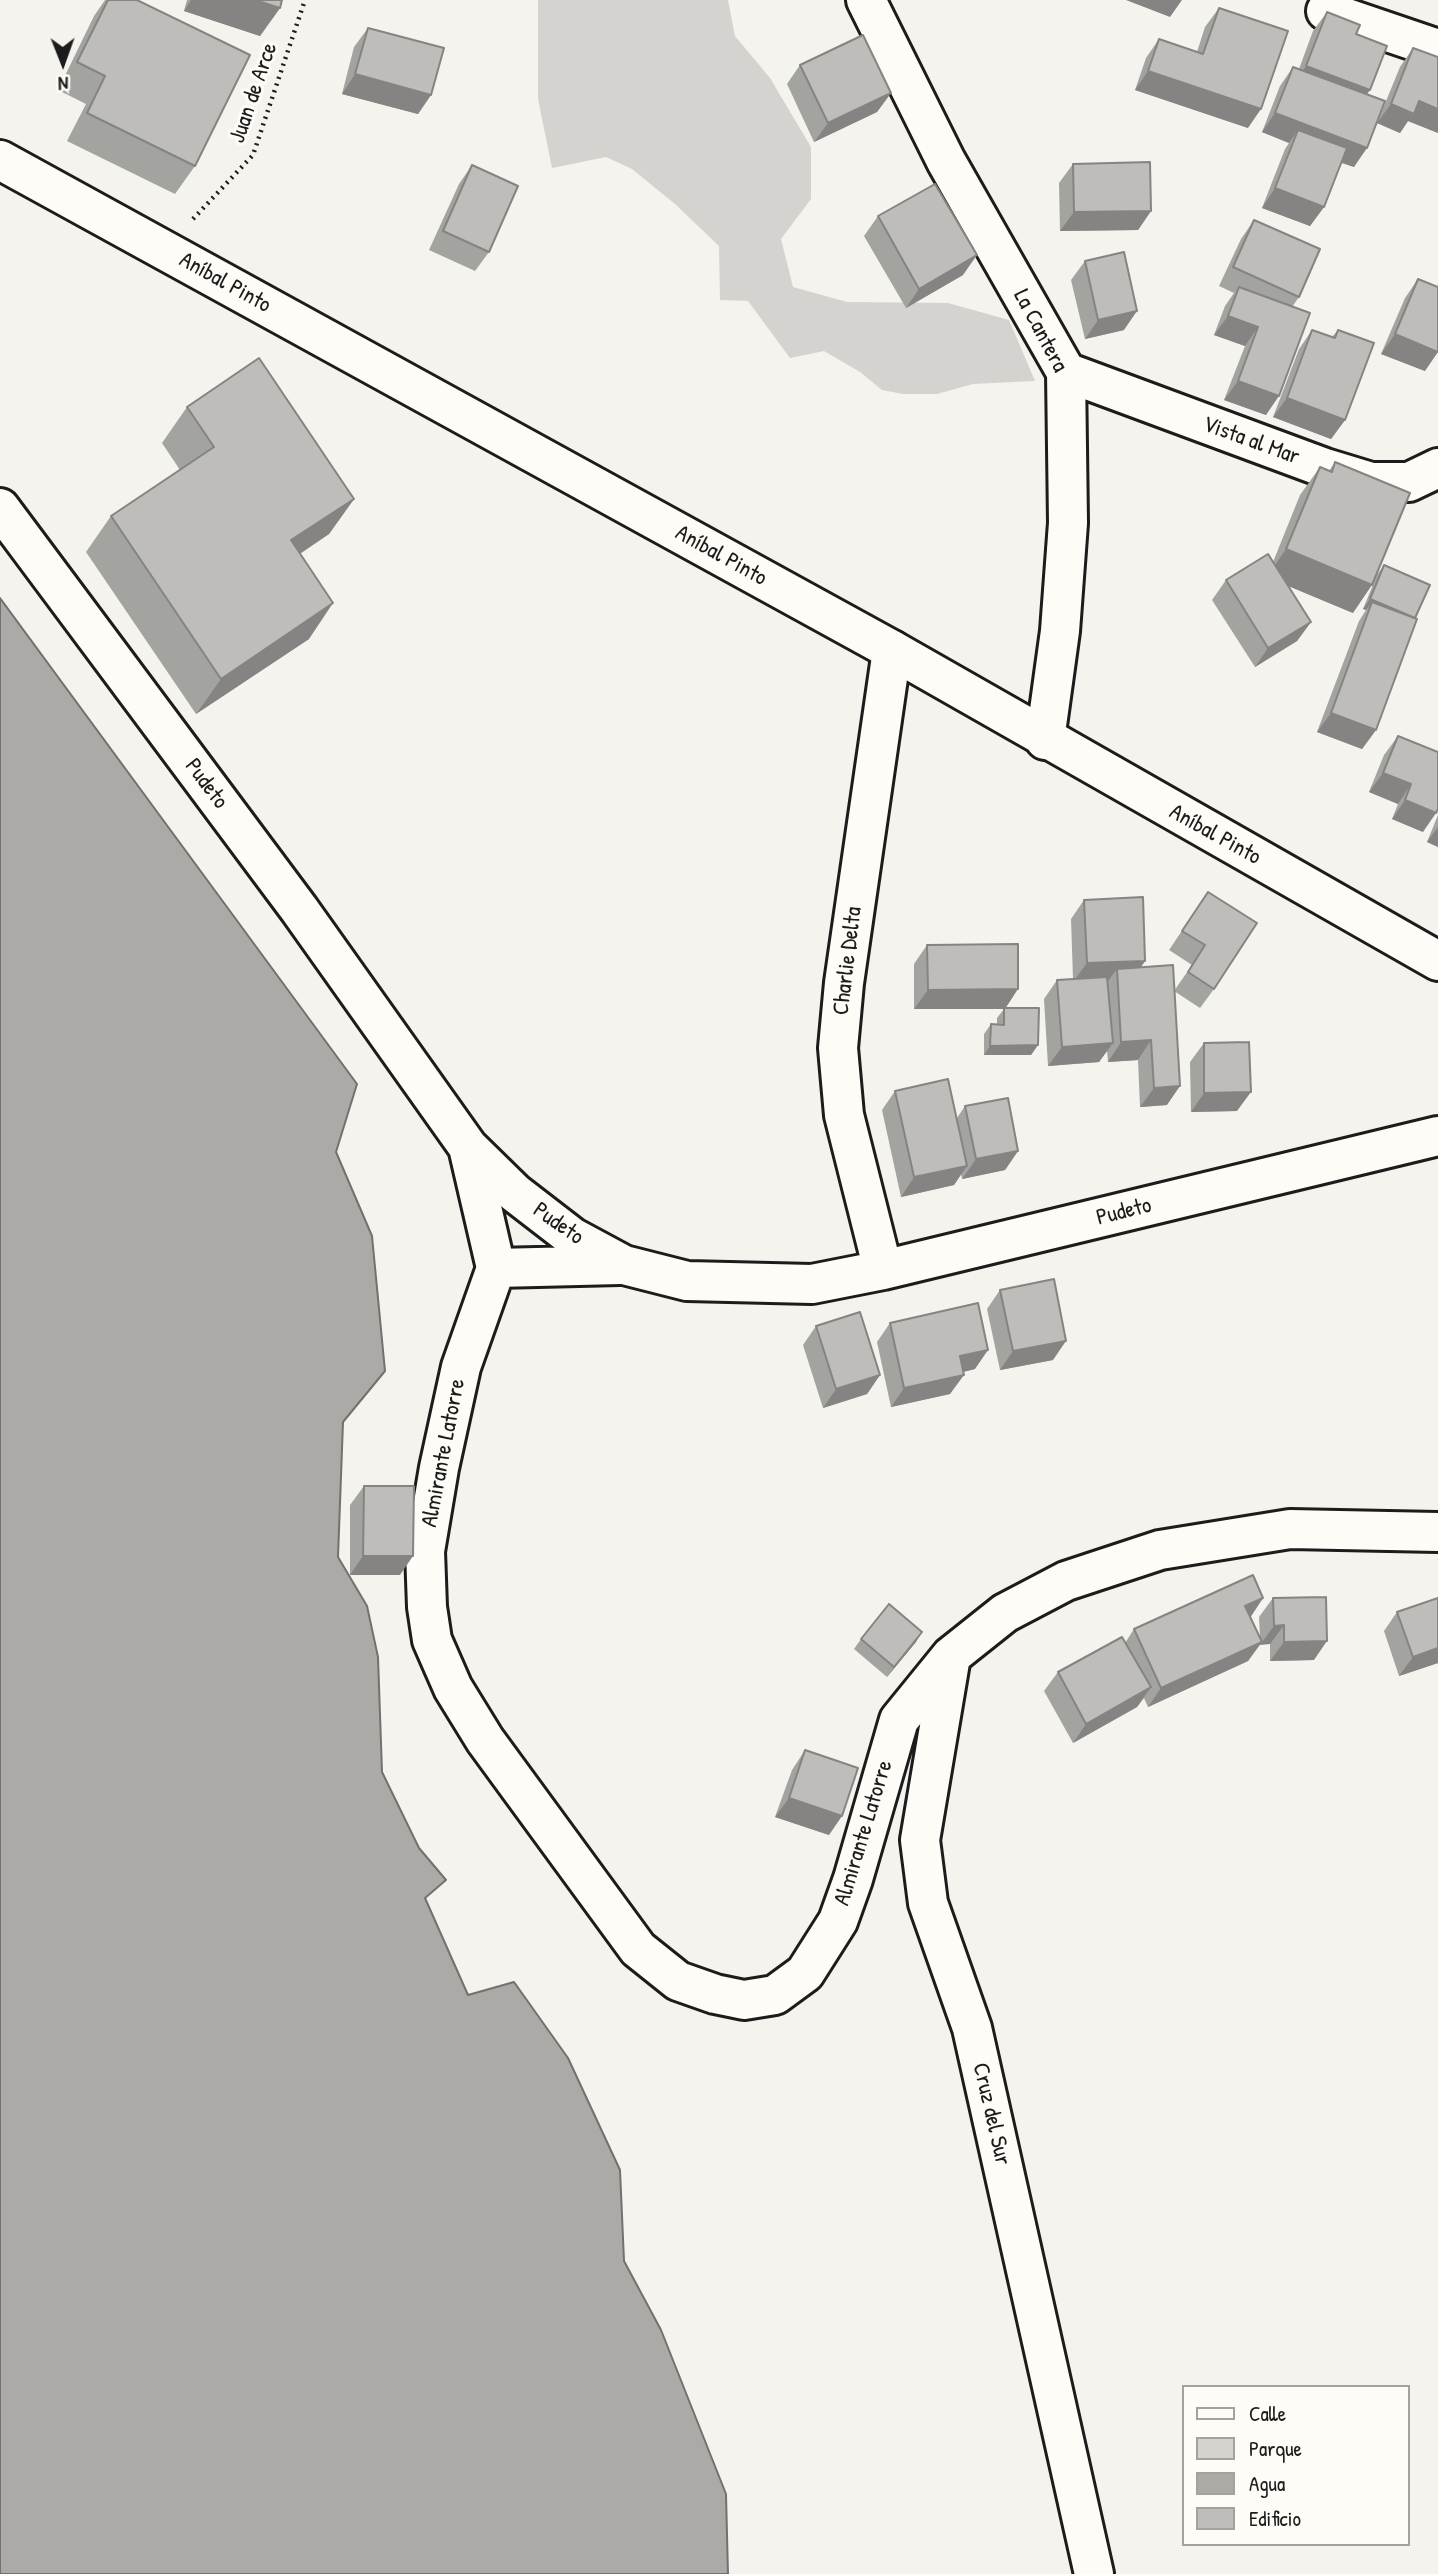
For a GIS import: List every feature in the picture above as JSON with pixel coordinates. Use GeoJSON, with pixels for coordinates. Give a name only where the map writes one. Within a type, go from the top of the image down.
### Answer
{"type":"FeatureCollection","features":[{"type":"Feature","properties":{"kind":"street","name":"La Cantera"},"geometry":{"type":"LineString","coordinates":[[866,0],[946,161],[1066,373],[1068,523],[1060,631],[1045,740]]}},
{"type":"Feature","properties":{"kind":"street"},"geometry":{"type":"LineString","coordinates":[[1326,11],[1438,49]]}},
{"type":"Feature","properties":{"kind":"street","name":"Aníbal Pinto"},"geometry":{"type":"LineString","coordinates":[[0,160],[891,650],[1045,740],[1438,961]]}},
{"type":"Feature","properties":{"kind":"street","name":"Vista al Mar"},"geometry":{"type":"LineString","coordinates":[[1066,373],[1325,468],[1371,482],[1409,482],[1438,468]]}},
{"type":"Feature","properties":{"kind":"street","name":"Pudeto"},"geometry":{"type":"LineString","coordinates":[[0,508],[299,908],[468,1147],[515,1194],[572,1237],[624,1265],[687,1281],[756,1285],[812,1284],[883,1270],[1438,1136]]}},
{"type":"Feature","properties":{"kind":"street","name":"Charlie Delta"},"geometry":{"type":"LineString","coordinates":[[883,1270],[844,1115],[838,1048],[891,650]]}},
{"type":"Feature","properties":{"kind":"street"},"geometry":{"type":"LineString","coordinates":[[468,1147],[496,1268],[624,1265]]}},
{"type":"Feature","properties":{"kind":"street","name":"Almirante Latorre"},"geometry":{"type":"LineString","coordinates":[[496,1268],[461,1367],[439,1468],[425,1551],[427,1607],[432,1640],[453,1688],[485,1741],[638,1949],[678,1981],[715,1994],[744,2000],[775,1995],[805,1973],[838,1921],[899,1720],[951,1656],[1005,1613],[1066,1581],[1160,1550],[1290,1529],[1438,1532]]}},
{"type":"Feature","properties":{"kind":"street","name":"Cruz del Sur"},"geometry":{"type":"LineString","coordinates":[[951,1656],[920,1840],[928,1903],[972,2028],[1094,2574]]}},
{"type":"Feature","properties":{"kind":"path","name":"Juan de Arce"},"geometry":{"type":"LineString","coordinates":[[163,248],[253,155],[305,0]]}},
{"type":"Feature","properties":{"kind":"green space"},"geometry":{"type":"Polygon","coordinates":[[[538,0],[728,0],[735,36],[770,78],[811,147],[811,199],[781,239],[793,287],[847,302],[948,303],[1009,320],[1035,381],[973,384],[937,394],[903,394],[882,390],[860,372],[824,351],[790,358],[748,301],[720,300],[719,246],[675,204],[632,169],[606,157],[552,168],[538,99],[538,0]]]}},
{"type":"Feature","properties":{"kind":"water"},"geometry":{"type":"Polygon","coordinates":[[[0,598],[357,1084],[336,1152],[372,1236],[385,1371],[343,1422],[338,1557],[367,1606],[378,1657],[382,1772],[419,1848],[446,1880],[425,1898],[468,1995],[514,1982],[568,2058],[620,2170],[624,2261],[661,2330],[726,2494],[728,2574],[0,2574],[0,598]]]}},
{"type":"Feature","properties":{"kind":"building"},"geometry":{"type":"Polygon","coordinates":[[[108,0],[137,0],[250,55],[195,166],[87,113],[105,76],[77,62],[108,0]]]}},
{"type":"Feature","properties":{"kind":"building"},"geometry":{"type":"Polygon","coordinates":[[[255,0],[282,0],[280,8],[255,0]]]}},
{"type":"Feature","properties":{"kind":"building"},"geometry":{"type":"Polygon","coordinates":[[[1219,8],[1288,31],[1261,109],[1148,71],[1159,39],[1203,54],[1219,8]]]}},
{"type":"Feature","properties":{"kind":"building"},"geometry":{"type":"Polygon","coordinates":[[[1327,12],[1360,25],[1356,34],[1387,46],[1370,90],[1306,66],[1327,12]]]}},
{"type":"Feature","properties":{"kind":"building"},"geometry":{"type":"Polygon","coordinates":[[[368,28],[444,48],[431,95],[355,74],[368,28]]]}},
{"type":"Feature","properties":{"kind":"building"},"geometry":{"type":"Polygon","coordinates":[[[863,35],[891,93],[828,123],[800,65],[863,35]]]}},
{"type":"Feature","properties":{"kind":"building"},"geometry":{"type":"Polygon","coordinates":[[[1413,48],[1438,57],[1438,109],[1419,101],[1414,114],[1391,104],[1413,48]]]}},
{"type":"Feature","properties":{"kind":"building"},"geometry":{"type":"Polygon","coordinates":[[[1293,67],[1385,101],[1367,148],[1275,113],[1293,67]]]}},
{"type":"Feature","properties":{"kind":"building"},"geometry":{"type":"Polygon","coordinates":[[[1298,130],[1347,148],[1324,207],[1275,188],[1298,130]]]}},
{"type":"Feature","properties":{"kind":"building"},"geometry":{"type":"Polygon","coordinates":[[[1150,162],[1151,211],[1074,212],[1073,164],[1150,162]]]}},
{"type":"Feature","properties":{"kind":"building"},"geometry":{"type":"Polygon","coordinates":[[[472,165],[518,186],[489,252],[443,231],[472,165]]]}},
{"type":"Feature","properties":{"kind":"building"},"geometry":{"type":"Polygon","coordinates":[[[935,184],[977,255],[919,289],[878,216],[935,184]]]}},
{"type":"Feature","properties":{"kind":"building"},"geometry":{"type":"Polygon","coordinates":[[[1254,220],[1320,249],[1299,297],[1233,267],[1254,220]]]}},
{"type":"Feature","properties":{"kind":"building"},"geometry":{"type":"Polygon","coordinates":[[[1124,252],[1137,311],[1098,320],[1085,261],[1124,252]]]}},
{"type":"Feature","properties":{"kind":"building"},"geometry":{"type":"Polygon","coordinates":[[[1418,279],[1438,287],[1438,352],[1395,334],[1418,279]]]}},
{"type":"Feature","properties":{"kind":"building"},"geometry":{"type":"Polygon","coordinates":[[[1239,287],[1310,313],[1279,396],[1238,381],[1258,327],[1228,316],[1239,287]]]}},
{"type":"Feature","properties":{"kind":"building"},"geometry":{"type":"Polygon","coordinates":[[[1312,330],[1335,338],[1338,330],[1374,343],[1345,420],[1287,398],[1312,330]]]}},
{"type":"Feature","properties":{"kind":"building"},"geometry":{"type":"Polygon","coordinates":[[[259,358],[354,499],[291,540],[333,603],[221,679],[111,516],[214,447],[187,407],[259,358]]]}},
{"type":"Feature","properties":{"kind":"building"},"geometry":{"type":"Polygon","coordinates":[[[1335,462],[1410,493],[1372,585],[1286,549],[1320,467],[1332,472],[1335,462]]]}},
{"type":"Feature","properties":{"kind":"building"},"geometry":{"type":"Polygon","coordinates":[[[1268,554],[1311,622],[1268,648],[1226,580],[1268,554]]]}},
{"type":"Feature","properties":{"kind":"building"},"geometry":{"type":"Polygon","coordinates":[[[1384,565],[1430,585],[1415,618],[1370,599],[1384,565]]]}},
{"type":"Feature","properties":{"kind":"building"},"geometry":{"type":"Polygon","coordinates":[[[1372,602],[1417,619],[1376,730],[1331,713],[1372,602]]]}},
{"type":"Feature","properties":{"kind":"building"},"geometry":{"type":"Polygon","coordinates":[[[1398,736],[1438,752],[1436,813],[1405,800],[1411,784],[1383,773],[1398,736]]]}},
{"type":"Feature","properties":{"kind":"building"},"geometry":{"type":"Polygon","coordinates":[[[1208,892],[1257,923],[1214,989],[1188,972],[1205,945],[1182,931],[1208,892]]]}},
{"type":"Feature","properties":{"kind":"building"},"geometry":{"type":"Polygon","coordinates":[[[1143,897],[1145,961],[1087,963],[1084,900],[1143,897]]]}},
{"type":"Feature","properties":{"kind":"building"},"geometry":{"type":"Polygon","coordinates":[[[1018,944],[1018,989],[928,990],[927,945],[1018,944]]]}},
{"type":"Feature","properties":{"kind":"building"},"geometry":{"type":"Polygon","coordinates":[[[1173,965],[1180,1086],[1154,1088],[1151,1040],[1121,1042],[1117,969],[1173,965]]]}},
{"type":"Feature","properties":{"kind":"building"},"geometry":{"type":"Polygon","coordinates":[[[1107,977],[1113,1043],[1062,1047],[1057,980],[1107,977]]]}},
{"type":"Feature","properties":{"kind":"building"},"geometry":{"type":"Polygon","coordinates":[[[1004,1008],[1039,1008],[1038,1045],[990,1046],[991,1024],[1004,1025],[1004,1008]]]}},
{"type":"Feature","properties":{"kind":"building"},"geometry":{"type":"Polygon","coordinates":[[[1249,1042],[1251,1092],[1204,1093],[1204,1043],[1249,1042]]]}},
{"type":"Feature","properties":{"kind":"building"},"geometry":{"type":"Polygon","coordinates":[[[948,1079],[967,1166],[914,1177],[895,1091],[948,1079]]]}},
{"type":"Feature","properties":{"kind":"building"},"geometry":{"type":"Polygon","coordinates":[[[1008,1098],[1018,1151],[976,1159],[965,1106],[1008,1098]]]}},
{"type":"Feature","properties":{"kind":"building"},"geometry":{"type":"Polygon","coordinates":[[[1054,1279],[1066,1341],[1013,1351],[1000,1290],[1054,1279]]]}},
{"type":"Feature","properties":{"kind":"building"},"geometry":{"type":"Polygon","coordinates":[[[978,1303],[988,1350],[960,1356],[964,1375],[904,1388],[890,1323],[978,1303]]]}},
{"type":"Feature","properties":{"kind":"building"},"geometry":{"type":"Polygon","coordinates":[[[860,1312],[880,1375],[836,1389],[816,1326],[860,1312]]]}},
{"type":"Feature","properties":{"kind":"building"},"geometry":{"type":"Polygon","coordinates":[[[364,1486],[414,1486],[413,1556],[363,1556],[364,1486]]]}},
{"type":"Feature","properties":{"kind":"building"},"geometry":{"type":"Polygon","coordinates":[[[1253,1575],[1263,1598],[1245,1606],[1262,1642],[1161,1688],[1134,1629],[1253,1575]]]}},
{"type":"Feature","properties":{"kind":"building"},"geometry":{"type":"Polygon","coordinates":[[[1326,1597],[1327,1641],[1284,1642],[1284,1625],[1274,1626],[1273,1598],[1326,1597]]]}},
{"type":"Feature","properties":{"kind":"building"},"geometry":{"type":"Polygon","coordinates":[[[1438,1598],[1438,1648],[1413,1657],[1397,1612],[1438,1598]]]}},
{"type":"Feature","properties":{"kind":"building"},"geometry":{"type":"Polygon","coordinates":[[[889,1604],[922,1632],[894,1667],[861,1639],[889,1604]]]}},
{"type":"Feature","properties":{"kind":"building"},"geometry":{"type":"Polygon","coordinates":[[[1122,1637],[1151,1687],[1086,1724],[1058,1672],[1122,1637]]]}},
{"type":"Feature","properties":{"kind":"building"},"geometry":{"type":"Polygon","coordinates":[[[805,1750],[858,1768],[842,1816],[789,1798],[805,1750]]]}}]}
